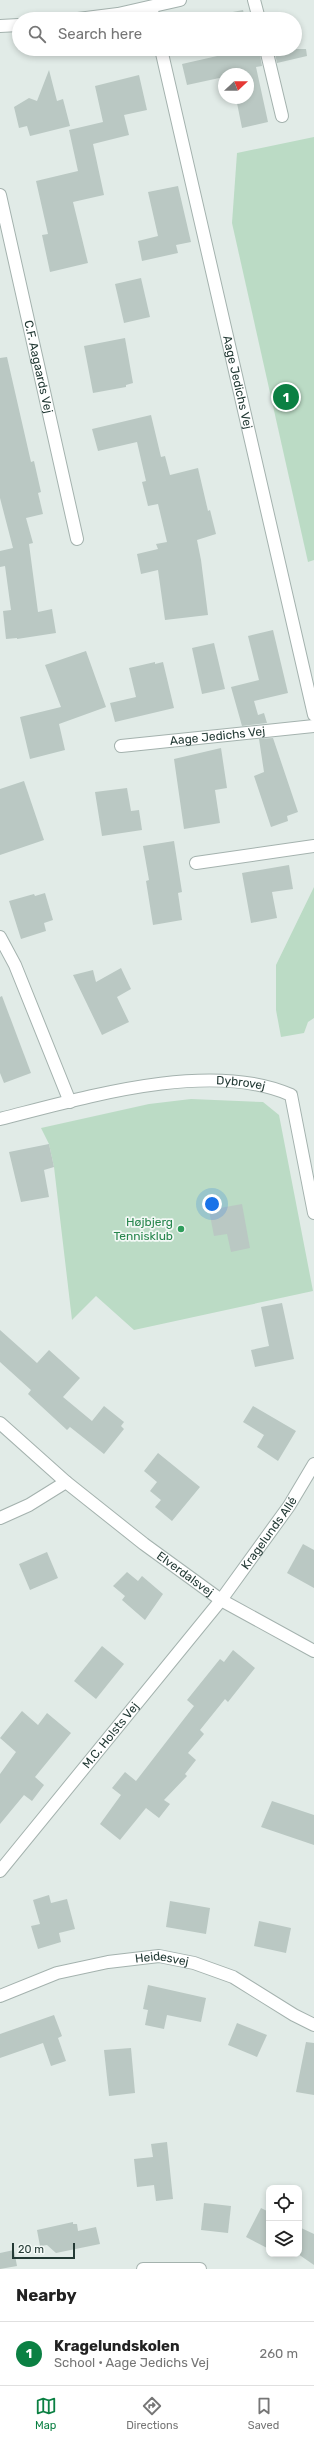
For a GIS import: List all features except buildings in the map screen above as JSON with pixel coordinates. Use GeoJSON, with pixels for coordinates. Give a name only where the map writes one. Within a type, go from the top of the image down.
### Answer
{"type":"FeatureCollection","features":[{"type":"Feature","properties":{"kind":"street"},"geometry":{"type":"LineString","coordinates":[[127,12],[180,0]]}},
{"type":"Feature","properties":{"kind":"street"},"geometry":{"type":"LineString","coordinates":[[254,0],[257,12]]}},
{"type":"Feature","properties":{"kind":"street"},"geometry":{"type":"LineString","coordinates":[[151,7],[152,12]]}},
{"type":"Feature","properties":{"kind":"street"},"geometry":{"type":"LineString","coordinates":[[0,26],[12,25]]}},
{"type":"Feature","properties":{"kind":"street","name":"Aage Jedichs Vej"},"geometry":{"type":"LineString","coordinates":[[162,56],[314,715]]}},
{"type":"Feature","properties":{"kind":"street"},"geometry":{"type":"LineString","coordinates":[[268,56],[282,116]]}},
{"type":"Feature","properties":{"kind":"street","name":"C.F. Aagaards Vej"},"geometry":{"type":"LineString","coordinates":[[0,195],[77,539]]}},
{"type":"Feature","properties":{"kind":"street","name":"Aage Jedichs Vej"},"geometry":{"type":"LineString","coordinates":[[122,746],[314,726]]}},
{"type":"Feature","properties":{"kind":"street"},"geometry":{"type":"LineString","coordinates":[[196,863],[314,846]]}},
{"type":"Feature","properties":{"kind":"street"},"geometry":{"type":"LineString","coordinates":[[0,937],[16,965],[70,1102]]}},
{"type":"Feature","properties":{"kind":"street","name":"Dybrovej"},"geometry":{"type":"LineString","coordinates":[[0,1119],[137,1087],[184,1082],[239,1082],[280,1090],[291,1095],[314,1213]]}},
{"type":"Feature","properties":{"kind":"street","name":"Elverdalsvej"},"geometry":{"type":"LineString","coordinates":[[0,1423],[66,1482],[144,1544],[220,1600],[314,1651]]}},
{"type":"Feature","properties":{"kind":"street","name":"Kragelunds Allé"},"geometry":{"type":"LineString","coordinates":[[220,1600],[289,1506],[314,1464]]}},
{"type":"Feature","properties":{"kind":"street"},"geometry":{"type":"LineString","coordinates":[[0,1518],[29,1505],[66,1482]]}},
{"type":"Feature","properties":{"kind":"street","name":"M.C. Holsts Vej"},"geometry":{"type":"LineString","coordinates":[[0,1871],[220,1600]]}},
{"type":"Feature","properties":{"kind":"street","name":"Heidesvej"},"geometry":{"type":"LineString","coordinates":[[0,1996],[57,1973],[108,1962],[159,1956],[194,1963],[233,1977],[314,2025]]}},
{"type":"Feature","properties":{"kind":"street"},"geometry":{"type":"LineString","coordinates":[[143,2269],[200,2269]]}},
{"type":"Feature","properties":{"kind":"green space"},"geometry":{"type":"Polygon","coordinates":[[[314,137],[314,560],[308,562],[232,223],[237,153],[314,137]]]}},
{"type":"Feature","properties":{"kind":"green space"},"geometry":{"type":"Polygon","coordinates":[[[314,887],[314,1018],[308,1022],[304,1033],[281,1037],[276,1010],[276,965],[314,887]]]}},
{"type":"Feature","properties":{"kind":"green space","name":"Højbjerg Tennisklub"},"geometry":{"type":"Polygon","coordinates":[[[191,1099],[263,1102],[279,1115],[313,1291],[134,1330],[96,1296],[72,1320],[54,1167],[49,1144],[41,1128],[149,1104],[191,1099]]]}},
{"type":"Feature","properties":{"kind":"place","name":"Kragelundskolen"},"geometry":{"type":"Point","coordinates":[286,397]}},
{"type":"Feature","properties":{"kind":"place","name":"Højbjerg Tennisklub"},"geometry":{"type":"Point","coordinates":[181,1229]}}]}
